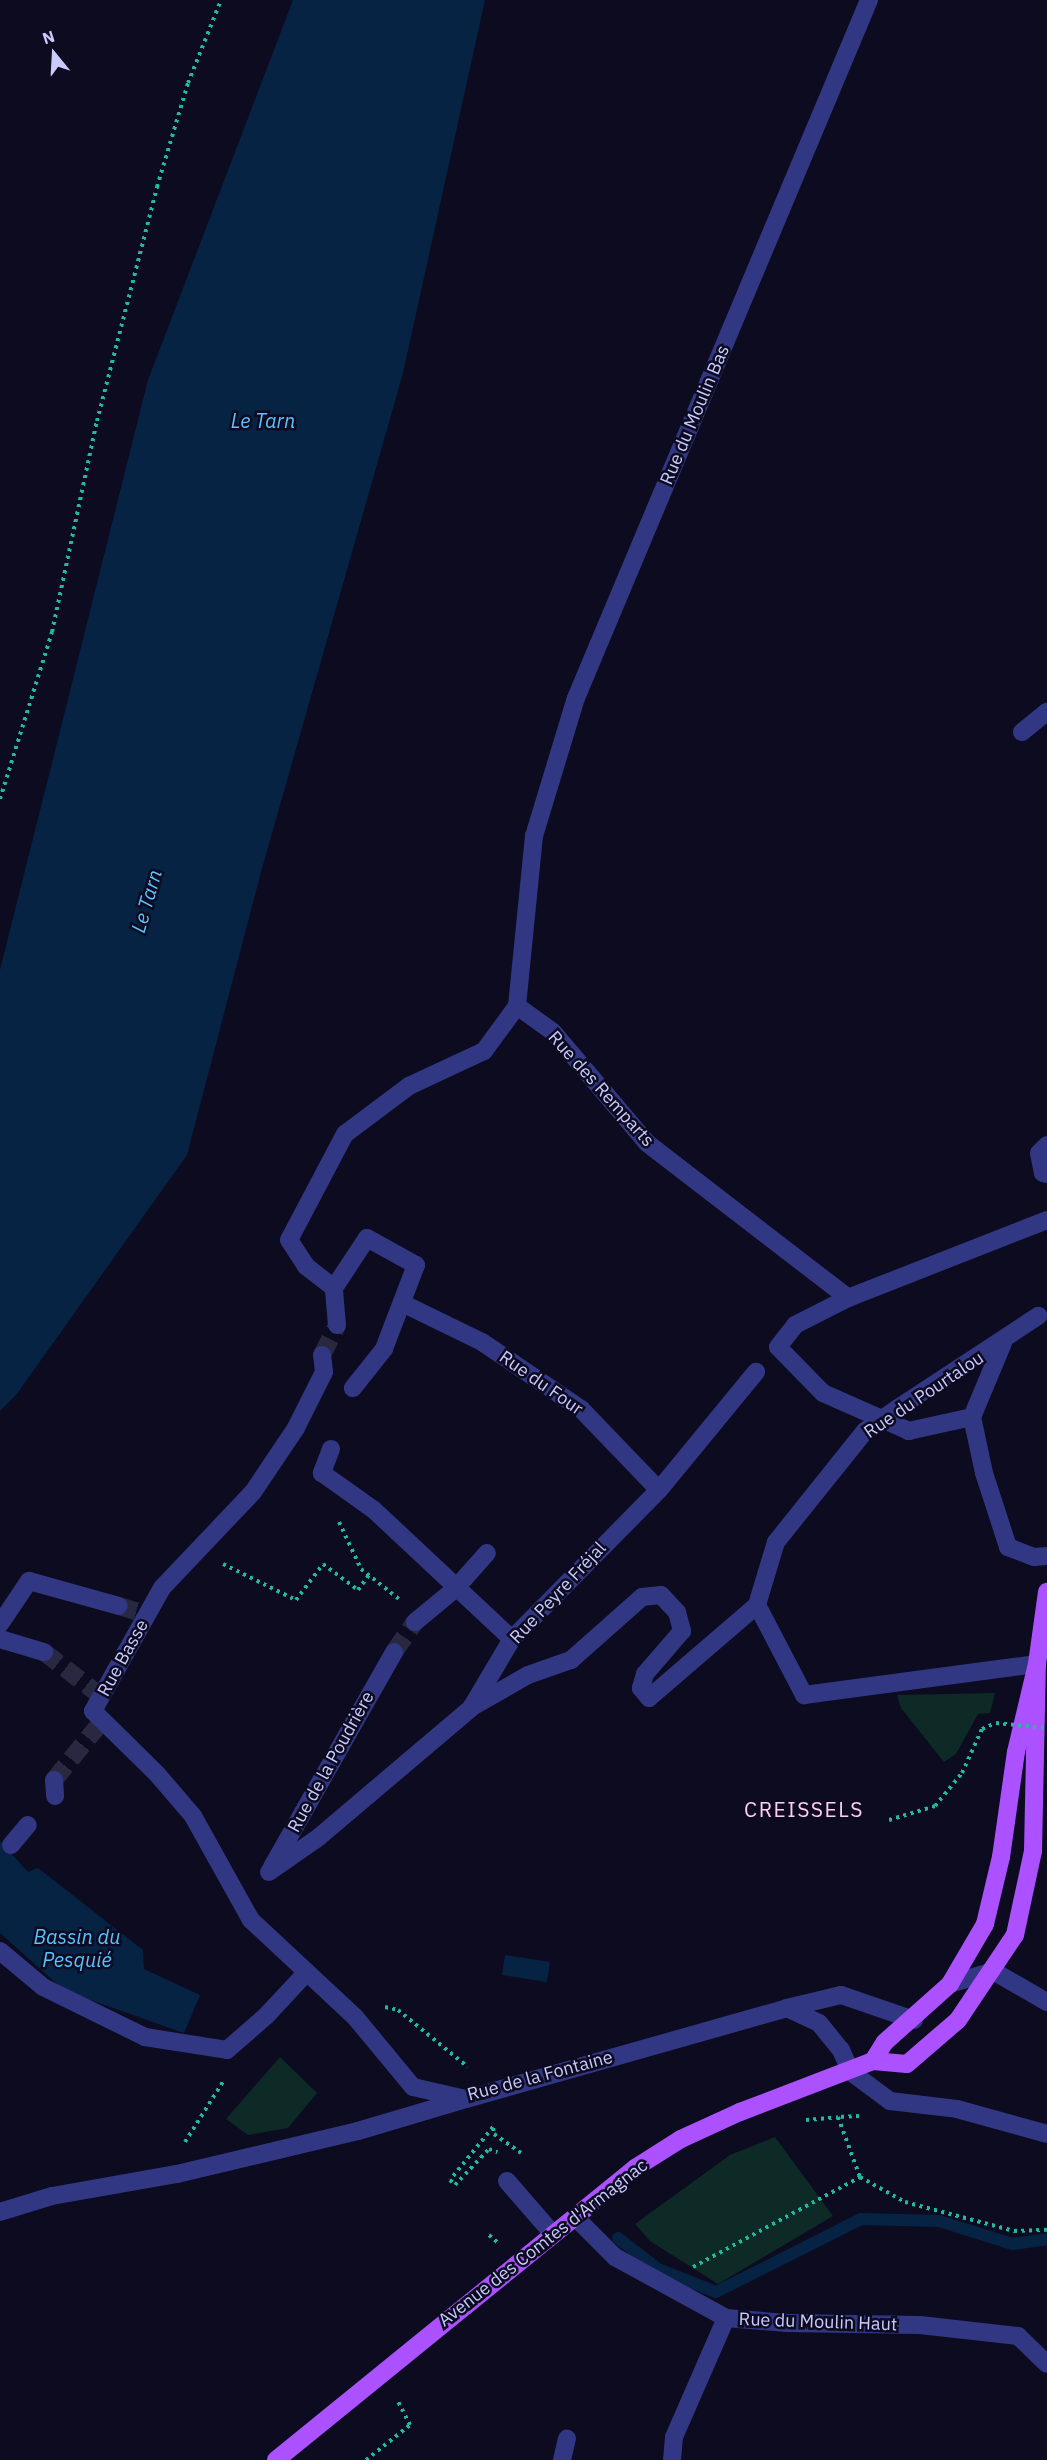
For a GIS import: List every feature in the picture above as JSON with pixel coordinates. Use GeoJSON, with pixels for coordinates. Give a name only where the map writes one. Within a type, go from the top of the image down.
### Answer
{"type":"FeatureCollection","features":[{"type":"Feature","properties":{"kind":"main road","name":"Avenue des Comtes d'Armagnac"},"geometry":{"type":"LineString","coordinates":[[276,2460],[635,2168],[681,2139],[740,2112],[851,2072],[873,2061],[885,2042],[914,2020],[951,1984],[986,1924],[1001,1857],[1016,1752],[1037,1664],[1047,1592]]}},
{"type":"Feature","properties":{"kind":"main road","name":"Avenue des Comtes d'Armagnac"},"geometry":{"type":"LineString","coordinates":[[873,2061],[907,2064],[957,2020],[993,1971],[1015,1935],[1033,1851],[1037,1664]]}},
{"type":"Feature","properties":{"kind":"street","name":"Rue du Moulin Bas"},"geometry":{"type":"LineString","coordinates":[[517,1006],[534,836],[576,698],[869,0]]}},
{"type":"Feature","properties":{"kind":"street"},"geometry":{"type":"LineString","coordinates":[[1022,732],[1047,712]]}},
{"type":"Feature","properties":{"kind":"street"},"geometry":{"type":"LineString","coordinates":[[334,1288],[306,1266],[289,1240],[345,1134],[409,1086],[484,1051],[517,1006]]}},
{"type":"Feature","properties":{"kind":"street","name":"Rue des Remparts"},"geometry":{"type":"LineString","coordinates":[[517,1006],[553,1032],[647,1143],[848,1299]]}},
{"type":"Feature","properties":{"kind":"street"},"geometry":{"type":"LineString","coordinates":[[1047,1145],[1039,1153],[1043,1173],[1047,1174]]}},
{"type":"Feature","properties":{"kind":"street","name":"Rue Peyre Fréjal"},"geometry":{"type":"LineString","coordinates":[[269,1872],[319,1837],[471,1708],[512,1639],[659,1490],[795,1325],[848,1299],[1047,1220]]}},
{"type":"Feature","properties":{"kind":"street"},"geometry":{"type":"LineString","coordinates":[[337,1325],[334,1288],[368,1238],[416,1265],[384,1349],[353,1388]]}},
{"type":"Feature","properties":{"kind":"street","name":"Rue du Four"},"geometry":{"type":"LineString","coordinates":[[402,1303],[482,1342],[581,1409],[659,1490]]}},
{"type":"Feature","properties":{"kind":"street","name":"Rue du Pourtalou"},"geometry":{"type":"LineString","coordinates":[[757,1605],[776,1542],[865,1431],[1044,1316]]}},
{"type":"Feature","properties":{"kind":"street"},"geometry":{"type":"LineString","coordinates":[[1003,1343],[972,1417],[984,1473],[1008,1547],[1034,1557],[1047,1556]]}},
{"type":"Feature","properties":{"kind":"street"},"geometry":{"type":"LineString","coordinates":[[777,1347],[824,1393],[909,1431],[972,1417]]}},
{"type":"Feature","properties":{"kind":"street","name":"Rue Basse"},"geometry":{"type":"LineString","coordinates":[[251,1920],[193,1816],[157,1774],[93,1711],[143,1614],[162,1588],[254,1492],[296,1428],[324,1372],[322,1355]]}},
{"type":"Feature","properties":{"kind":"street"},"geometry":{"type":"LineString","coordinates":[[331,1449],[322,1473],[374,1510],[455,1589],[512,1639]]}},
{"type":"Feature","properties":{"kind":"street"},"geometry":{"type":"LineString","coordinates":[[418,1620],[455,1589],[487,1552]]}},
{"type":"Feature","properties":{"kind":"street"},"geometry":{"type":"LineString","coordinates":[[0,1624],[29,1581],[119,1606]]}},
{"type":"Feature","properties":{"kind":"street"},"geometry":{"type":"LineString","coordinates":[[471,1708],[528,1674],[571,1660],[642,1597],[661,1595],[677,1612],[682,1631],[645,1674],[641,1688],[649,1698],[757,1605],[804,1695],[1037,1664]]}},
{"type":"Feature","properties":{"kind":"street"},"geometry":{"type":"LineString","coordinates":[[0,1639],[44,1652]]}},
{"type":"Feature","properties":{"kind":"street","name":"Rue de la Poudrière"},"geometry":{"type":"LineString","coordinates":[[269,1872],[394,1652]]}},
{"type":"Feature","properties":{"kind":"street"},"geometry":{"type":"LineString","coordinates":[[11,1845],[28,1826]]}},
{"type":"Feature","properties":{"kind":"street","name":"Rue de la Fontaine"},"geometry":{"type":"LineString","coordinates":[[251,1920],[355,2017],[413,2087],[466,2099],[787,2008],[841,1995],[914,2020]]}},
{"type":"Feature","properties":{"kind":"street"},"geometry":{"type":"LineString","coordinates":[[0,1951],[43,1987],[145,2037],[227,2050],[266,2016],[306,1972]]}},
{"type":"Feature","properties":{"kind":"street"},"geometry":{"type":"LineString","coordinates":[[951,1984],[993,1971],[1047,2002]]}},
{"type":"Feature","properties":{"kind":"street"},"geometry":{"type":"LineString","coordinates":[[787,2008],[819,2023],[841,2050],[851,2072],[890,2101],[957,2109],[1047,2134]]}},
{"type":"Feature","properties":{"kind":"street"},"geometry":{"type":"LineString","coordinates":[[0,2212],[52,2196],[165,2177],[358,2131],[466,2099]]}},
{"type":"Feature","properties":{"kind":"street"},"geometry":{"type":"LineString","coordinates":[[507,2181],[552,2234]]}},
{"type":"Feature","properties":{"kind":"street","name":"Rue du Moulin Haut"},"geometry":{"type":"LineString","coordinates":[[574,2217],[615,2257],[726,2318],[787,2324],[920,2325],[1018,2337],[1047,2364]]}},
{"type":"Feature","properties":{"kind":"street"},"geometry":{"type":"LineString","coordinates":[[672,2460],[674,2437],[726,2318]]}},
{"type":"Feature","properties":{"kind":"street"},"geometry":{"type":"LineString","coordinates":[[562,2460],[567,2439]]}},
{"type":"Feature","properties":{"kind":"path"},"geometry":{"type":"LineString","coordinates":[[0,799],[52,632],[97,421],[157,187],[188,83],[221,0]]}},
{"type":"Feature","properties":{"kind":"path"},"geometry":{"type":"LineString","coordinates":[[338,1519],[361,1569],[418,1620]]}},
{"type":"Feature","properties":{"kind":"path"},"geometry":{"type":"LineString","coordinates":[[230,1569],[296,1600],[323,1564],[358,1590],[369,1575]]}},
{"type":"Feature","properties":{"kind":"path"},"geometry":{"type":"LineString","coordinates":[[889,1820],[934,1806],[962,1773],[982,1729],[996,1723],[1047,1728]]}},
{"type":"Feature","properties":{"kind":"path"},"geometry":{"type":"LineString","coordinates":[[385,2007],[398,2010],[497,2090]]}},
{"type":"Feature","properties":{"kind":"path"},"geometry":{"type":"LineString","coordinates":[[165,2177],[228,2072],[227,2050]]}},
{"type":"Feature","properties":{"kind":"path"},"geometry":{"type":"LineString","coordinates":[[804,2120],[861,2116],[890,2101]]}},
{"type":"Feature","properties":{"kind":"path"},"geometry":{"type":"LineString","coordinates":[[838,2117],[860,2177],[905,2202],[1014,2231],[1047,2230]]}},
{"type":"Feature","properties":{"kind":"path"},"geometry":{"type":"LineString","coordinates":[[493,2127],[494,2134],[521,2153]]}},
{"type":"Feature","properties":{"kind":"path"},"geometry":{"type":"LineString","coordinates":[[683,2269],[860,2177]]}},
{"type":"Feature","properties":{"kind":"path"},"geometry":{"type":"LineString","coordinates":[[489,2235],[495,2243]]}},
{"type":"Feature","properties":{"kind":"path"},"geometry":{"type":"LineString","coordinates":[[366,2460],[410,2426],[392,2391]]}},
{"type":"Feature","properties":{"kind":"green space"},"geometry":{"type":"Polygon","coordinates":[[[995,1693],[990,1713],[978,1714],[956,1754],[944,1762],[901,1708],[897,1695],[995,1693]]]}},
{"type":"Feature","properties":{"kind":"green space"},"geometry":{"type":"Polygon","coordinates":[[[280,2057],[317,2093],[288,2128],[248,2135],[226,2119],[280,2057]]]}},
{"type":"Feature","properties":{"kind":"green space"},"geometry":{"type":"Polygon","coordinates":[[[775,2137],[833,2216],[718,2284],[650,2241],[635,2224],[730,2155],[775,2137]]]}},
{"type":"Feature","properties":{"kind":"water","name":"Le Tarn"},"geometry":{"type":"Polygon","coordinates":[[[293,0],[485,0],[403,373],[261,872],[187,1155],[16,1395],[0,1411],[0,970],[148,380],[293,0]]]}},
{"type":"Feature","properties":{"kind":"water","name":"Bassin du Pesquié"},"geometry":{"type":"Polygon","coordinates":[[[0,1841],[28,1872],[38,1868],[143,1950],[144,1969],[200,1995],[184,2033],[65,1991],[0,1933],[0,1841]]]}},
{"type":"Feature","properties":{"kind":"water"},"geometry":{"type":"Polygon","coordinates":[[[505,1955],[550,1962],[547,1982],[502,1975],[505,1955]]]}},
{"type":"Feature","properties":{"kind":"waterway"},"geometry":{"type":"LineString","coordinates":[[618,2238],[658,2269],[716,2292],[861,2219],[939,2221],[1013,2244],[1047,2239]]}},
{"type":"Feature","properties":{"kind":"tunnel"},"geometry":{"type":"LineString","coordinates":[[322,1355],[337,1325]]}},
{"type":"Feature","properties":{"kind":"tunnel"},"geometry":{"type":"LineString","coordinates":[[119,1606],[139,1612]]}},
{"type":"Feature","properties":{"kind":"tunnel"},"geometry":{"type":"LineString","coordinates":[[394,1652],[415,1622]]}},
{"type":"Feature","properties":{"kind":"tunnel"},"geometry":{"type":"LineString","coordinates":[[44,1652],[102,1697]]}},
{"type":"Feature","properties":{"kind":"tunnel"},"geometry":{"type":"LineString","coordinates":[[54,1780],[103,1720]]}},
{"type":"Feature","properties":{"kind":"district","name":"CREISSELS"},"geometry":{"type":"Point","coordinates":[804,1809]}}]}
